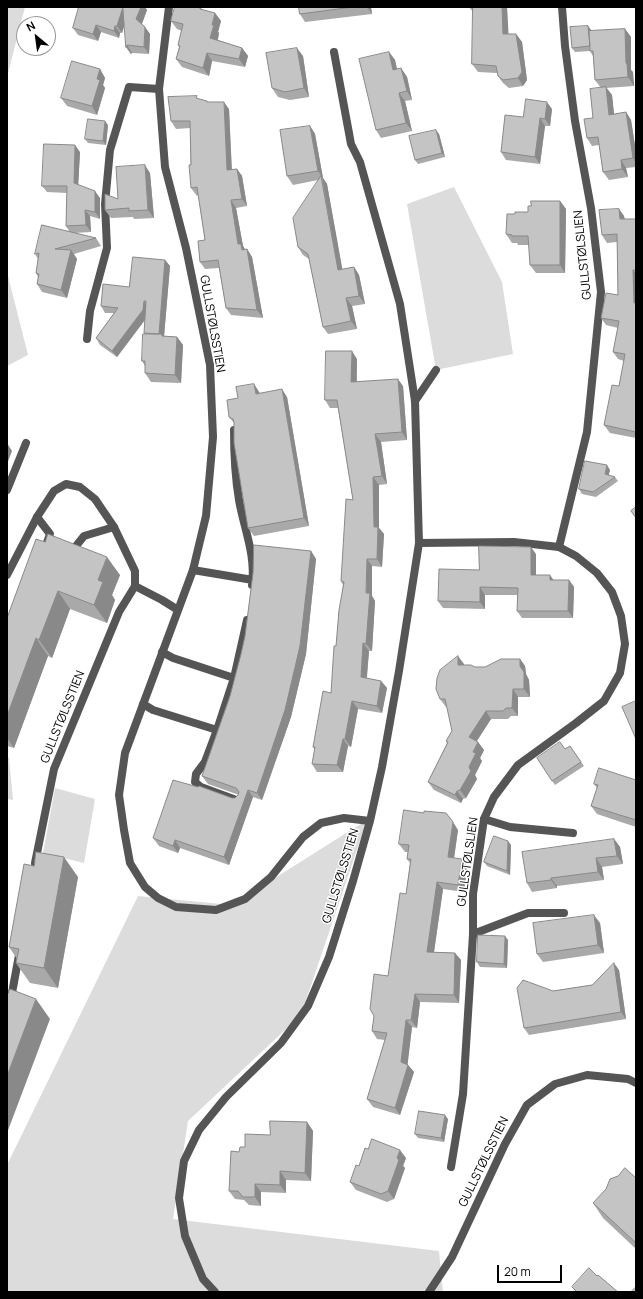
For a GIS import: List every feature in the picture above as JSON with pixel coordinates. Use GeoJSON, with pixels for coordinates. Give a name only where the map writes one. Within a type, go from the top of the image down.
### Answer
{"type":"FeatureCollection","features":[{"type":"Feature","properties":{"kind":"street","name":"GULLSTØLSSTIEN"},"geometry":{"type":"LineString","coordinates":[[169,7],[158,89],[165,167],[186,248],[210,364],[212,445],[206,516],[193,570],[125,753],[119,795],[130,863],[145,887],[158,898],[176,908],[216,910],[245,899],[271,877],[303,837],[321,823],[344,818],[370,821],[329,957],[308,1006],[281,1043],[226,1097],[199,1130],[184,1161],[179,1198],[185,1236],[203,1279],[215,1292]]}},
{"type":"Feature","properties":{"kind":"street","name":"GULLSTØLSLIEN"},"geometry":{"type":"LineString","coordinates":[[559,547],[587,432],[601,292],[591,208],[575,120],[564,46],[562,7]]}},
{"type":"Feature","properties":{"kind":"street"},"geometry":{"type":"LineString","coordinates":[[334,52],[351,144],[360,162],[400,304],[415,401],[419,543],[400,671],[370,821]]}},
{"type":"Feature","properties":{"kind":"street"},"geometry":{"type":"LineString","coordinates":[[87,339],[90,311],[106,248],[106,204],[110,150],[129,87],[158,89]]}},
{"type":"Feature","properties":{"kind":"street"},"geometry":{"type":"LineString","coordinates":[[415,401],[436,370]]}},
{"type":"Feature","properties":{"kind":"street"},"geometry":{"type":"LineString","coordinates":[[234,430],[234,465],[239,501],[253,560],[251,594]]}},
{"type":"Feature","properties":{"kind":"street"},"geometry":{"type":"LineString","coordinates":[[7,490],[26,443]]}},
{"type":"Feature","properties":{"kind":"street"},"geometry":{"type":"LineString","coordinates":[[7,575],[37,516],[54,491],[66,484],[80,487],[95,499],[114,527],[135,571],[135,586],[178,610]]}},
{"type":"Feature","properties":{"kind":"street"},"geometry":{"type":"LineString","coordinates":[[37,516],[50,534],[42,556]]}},
{"type":"Feature","properties":{"kind":"street"},"geometry":{"type":"LineString","coordinates":[[72,552],[84,536],[114,527]]}},
{"type":"Feature","properties":{"kind":"street","name":"GULLSTØLSLIEN"},"geometry":{"type":"LineString","coordinates":[[419,543],[514,542],[559,547],[576,556],[597,573],[612,592],[621,616],[625,644],[620,673],[604,701],[518,765],[494,797],[484,819],[473,894],[473,934],[463,1094],[451,1167]]}},
{"type":"Feature","properties":{"kind":"street"},"geometry":{"type":"LineString","coordinates":[[193,570],[253,580]]}},
{"type":"Feature","properties":{"kind":"street","name":"GULLSTØLSSTIEN"},"geometry":{"type":"LineString","coordinates":[[34,869],[54,768],[119,612],[135,586]]}},
{"type":"Feature","properties":{"kind":"street"},"geometry":{"type":"LineString","coordinates":[[239,801],[201,787],[195,782],[196,774],[205,762],[217,730],[234,678],[248,615]]}},
{"type":"Feature","properties":{"kind":"street"},"geometry":{"type":"LineString","coordinates":[[162,652],[173,658],[234,678]]}},
{"type":"Feature","properties":{"kind":"street"},"geometry":{"type":"LineString","coordinates":[[143,704],[153,710],[217,730]]}},
{"type":"Feature","properties":{"kind":"street"},"geometry":{"type":"LineString","coordinates":[[484,819],[510,827],[572,832]]}},
{"type":"Feature","properties":{"kind":"street"},"geometry":{"type":"LineString","coordinates":[[473,934],[528,913],[564,912]]}},
{"type":"Feature","properties":{"kind":"street"},"geometry":{"type":"LineString","coordinates":[[7,1006],[12,993],[20,946]]}},
{"type":"Feature","properties":{"kind":"street","name":"GULLSTØLSSTIEN"},"geometry":{"type":"LineString","coordinates":[[429,1292],[452,1257],[505,1144],[527,1105],[556,1084],[587,1075],[628,1079],[636,1083]]}},
{"type":"Feature","properties":{"kind":"shaded area"},"geometry":{"type":"Polygon","coordinates":[[[7,7],[25,7],[23,16],[16,16],[16,42],[7,77],[7,7]]]}},
{"type":"Feature","properties":{"kind":"shaded area"},"geometry":{"type":"Polygon","coordinates":[[[454,187],[502,282],[513,354],[436,370],[407,204],[454,187]]]}},
{"type":"Feature","properties":{"kind":"shaded area"},"geometry":{"type":"Polygon","coordinates":[[[7,272],[28,355],[7,366],[7,272]]]}},
{"type":"Feature","properties":{"kind":"shaded area"},"geometry":{"type":"Polygon","coordinates":[[[7,757],[9,758],[13,800],[7,799],[7,757]]]}},
{"type":"Feature","properties":{"kind":"shaded area"},"geometry":{"type":"Polygon","coordinates":[[[55,788],[95,799],[84,863],[43,853],[55,788]]]}},
{"type":"Feature","properties":{"kind":"shaded area"},"geometry":{"type":"Polygon","coordinates":[[[367,820],[301,1015],[188,1121],[173,1219],[439,1251],[443,1292],[7,1292],[7,1165],[138,896],[232,905],[367,820]]]}},
{"type":"Feature","properties":{"kind":"building"},"geometry":{"type":"Polygon","coordinates":[[[79,7],[123,7],[114,31],[96,25],[93,34],[73,28],[79,7]]]}},
{"type":"Feature","properties":{"kind":"building"},"geometry":{"type":"Polygon","coordinates":[[[123,7],[141,7],[136,19],[145,27],[144,47],[127,45],[126,47],[123,7]]]}},
{"type":"Feature","properties":{"kind":"building"},"geometry":{"type":"Polygon","coordinates":[[[175,7],[200,7],[200,9],[215,13],[212,25],[214,25],[210,38],[242,48],[239,59],[207,53],[203,68],[176,59],[180,46],[178,45],[183,24],[171,21],[175,7]]]}},
{"type":"Feature","properties":{"kind":"building"},"geometry":{"type":"Polygon","coordinates":[[[299,7],[353,7],[300,14],[299,7]]]}},
{"type":"Feature","properties":{"kind":"building"},"geometry":{"type":"Polygon","coordinates":[[[473,7],[502,7],[503,34],[516,34],[522,72],[518,78],[503,80],[498,76],[496,66],[472,64],[473,7]]]}},
{"type":"Feature","properties":{"kind":"building"},"geometry":{"type":"Polygon","coordinates":[[[588,26],[590,46],[572,48],[570,27],[588,26]]]}},
{"type":"Feature","properties":{"kind":"building"},"geometry":{"type":"Polygon","coordinates":[[[625,29],[628,77],[595,80],[593,51],[590,51],[589,31],[625,29]]]}},
{"type":"Feature","properties":{"kind":"building"},"geometry":{"type":"Polygon","coordinates":[[[297,48],[304,88],[285,92],[272,88],[266,53],[297,48]]]}},
{"type":"Feature","properties":{"kind":"building"},"geometry":{"type":"Polygon","coordinates":[[[389,52],[393,70],[401,68],[407,91],[399,93],[406,123],[376,130],[359,59],[389,52]]]}},
{"type":"Feature","properties":{"kind":"building"},"geometry":{"type":"Polygon","coordinates":[[[72,61],[100,69],[97,79],[100,80],[92,106],[61,98],[72,61]]]}},
{"type":"Feature","properties":{"kind":"building"},"geometry":{"type":"Polygon","coordinates":[[[606,87],[609,115],[626,112],[633,158],[621,160],[622,169],[603,172],[598,137],[587,138],[584,119],[593,118],[590,89],[606,87]]]}},
{"type":"Feature","properties":{"kind":"building"},"geometry":{"type":"Polygon","coordinates":[[[197,96],[196,98],[207,102],[224,102],[227,170],[237,169],[242,199],[231,200],[238,244],[241,244],[242,250],[247,249],[257,310],[226,308],[218,260],[200,262],[198,241],[205,240],[197,187],[191,188],[189,165],[191,165],[190,121],[171,121],[168,97],[197,96]]]}},
{"type":"Feature","properties":{"kind":"building"},"geometry":{"type":"Polygon","coordinates":[[[526,99],[547,102],[545,119],[540,118],[535,157],[501,152],[505,115],[523,117],[526,99]]]}},
{"type":"Feature","properties":{"kind":"building"},"geometry":{"type":"Polygon","coordinates":[[[88,119],[105,121],[103,141],[85,139],[88,119]]]}},
{"type":"Feature","properties":{"kind":"building"},"geometry":{"type":"Polygon","coordinates":[[[310,126],[318,171],[287,176],[280,130],[310,126]]]}},
{"type":"Feature","properties":{"kind":"building"},"geometry":{"type":"Polygon","coordinates":[[[436,130],[442,153],[415,160],[409,136],[436,130]]]}},
{"type":"Feature","properties":{"kind":"building"},"geometry":{"type":"Polygon","coordinates":[[[44,144],[75,145],[74,183],[95,191],[95,212],[85,210],[86,225],[66,226],[67,186],[42,186],[44,144]]]}},
{"type":"Feature","properties":{"kind":"building"},"geometry":{"type":"Polygon","coordinates":[[[145,165],[148,210],[129,211],[129,208],[105,210],[105,194],[118,199],[116,167],[145,165]]]}},
{"type":"Feature","properties":{"kind":"building"},"geometry":{"type":"Polygon","coordinates":[[[321,176],[338,270],[354,267],[359,296],[346,298],[351,321],[323,327],[308,254],[298,247],[293,218],[321,176]]]}},
{"type":"Feature","properties":{"kind":"building"},"geometry":{"type":"Polygon","coordinates":[[[531,201],[560,201],[560,265],[530,265],[528,236],[512,236],[506,234],[507,214],[515,214],[515,212],[528,212],[528,206],[531,206],[531,201]]]}},
{"type":"Feature","properties":{"kind":"building"},"geometry":{"type":"Polygon","coordinates":[[[619,209],[620,219],[636,219],[636,270],[633,270],[634,303],[636,303],[636,432],[604,425],[612,385],[619,386],[625,354],[613,352],[619,321],[601,318],[606,293],[618,295],[617,234],[602,235],[599,210],[619,209]]]}},
{"type":"Feature","properties":{"kind":"building"},"geometry":{"type":"Polygon","coordinates":[[[42,225],[96,238],[55,249],[71,250],[61,290],[37,284],[39,274],[36,273],[39,253],[35,254],[42,225]]]}},
{"type":"Feature","properties":{"kind":"building"},"geometry":{"type":"Polygon","coordinates":[[[133,257],[165,260],[159,334],[144,333],[146,301],[144,301],[143,310],[112,351],[96,338],[118,308],[101,306],[103,284],[129,287],[133,257]]]}},
{"type":"Feature","properties":{"kind":"building"},"geometry":{"type":"Polygon","coordinates":[[[143,334],[162,334],[162,336],[177,337],[175,375],[145,373],[145,361],[142,361],[143,334]]]}},
{"type":"Feature","properties":{"kind":"building"},"geometry":{"type":"Polygon","coordinates":[[[326,351],[352,351],[351,382],[398,379],[402,432],[375,434],[382,476],[373,477],[374,527],[378,527],[377,559],[367,559],[366,593],[370,593],[366,644],[363,643],[361,677],[381,681],[377,706],[352,701],[345,739],[343,739],[337,765],[312,764],[315,747],[313,747],[323,691],[331,693],[334,646],[336,646],[339,610],[344,582],[341,581],[346,499],[353,500],[337,400],[325,400],[326,351]]]}},
{"type":"Feature","properties":{"kind":"building"},"geometry":{"type":"Polygon","coordinates":[[[254,384],[256,394],[282,389],[304,518],[248,528],[234,443],[234,422],[233,419],[229,417],[227,400],[238,398],[236,387],[254,384]]]}},
{"type":"Feature","properties":{"kind":"building"},"geometry":{"type":"Polygon","coordinates":[[[585,461],[607,465],[605,474],[615,477],[593,492],[579,489],[585,461]]]}},
{"type":"Feature","properties":{"kind":"building"},"geometry":{"type":"Polygon","coordinates":[[[636,507],[636,518],[631,511],[636,507]]]}},
{"type":"Feature","properties":{"kind":"building"},"geometry":{"type":"Polygon","coordinates":[[[48,534],[107,557],[98,580],[103,582],[94,605],[58,591],[39,640],[36,638],[7,716],[7,618],[36,539],[45,542],[48,534]]]}},
{"type":"Feature","properties":{"kind":"building"},"geometry":{"type":"Polygon","coordinates":[[[254,545],[311,551],[300,646],[285,710],[257,793],[248,790],[224,857],[175,840],[173,846],[153,838],[173,780],[199,786],[232,798],[235,798],[238,795],[239,792],[236,788],[202,776],[230,696],[241,654],[245,636],[253,573],[254,545]]]}},
{"type":"Feature","properties":{"kind":"building"},"geometry":{"type":"Polygon","coordinates":[[[479,546],[531,547],[531,575],[550,575],[550,580],[569,580],[568,611],[517,611],[518,588],[480,587],[480,602],[438,601],[439,569],[479,570],[479,546]]]}},
{"type":"Feature","properties":{"kind":"building"},"geometry":{"type":"Polygon","coordinates":[[[458,656],[458,665],[471,665],[475,667],[485,667],[501,659],[520,659],[520,666],[524,672],[524,689],[513,689],[512,708],[506,708],[503,711],[486,711],[469,737],[478,742],[473,752],[476,753],[469,767],[471,771],[460,790],[457,791],[455,795],[428,782],[452,731],[445,699],[440,699],[436,689],[437,678],[440,670],[458,656]]]}},
{"type":"Feature","properties":{"kind":"building"},"geometry":{"type":"Polygon","coordinates":[[[636,701],[636,739],[622,707],[636,701]]]}},
{"type":"Feature","properties":{"kind":"building"},"geometry":{"type":"Polygon","coordinates":[[[560,742],[565,749],[570,746],[581,762],[552,781],[537,758],[560,742]]]}},
{"type":"Feature","properties":{"kind":"building"},"geometry":{"type":"Polygon","coordinates":[[[599,768],[636,780],[636,820],[591,806],[598,785],[594,784],[599,768]]]}},
{"type":"Feature","properties":{"kind":"building"},"geometry":{"type":"Polygon","coordinates":[[[404,810],[424,813],[424,811],[446,813],[453,822],[448,857],[462,859],[458,885],[437,882],[427,952],[455,953],[454,995],[415,994],[411,1020],[406,1020],[401,1062],[408,1065],[395,1108],[367,1099],[387,1033],[372,1031],[374,1016],[370,1009],[374,974],[388,976],[400,893],[406,894],[411,859],[407,859],[409,845],[399,844],[404,810]]]}},
{"type":"Feature","properties":{"kind":"building"},"geometry":{"type":"Polygon","coordinates":[[[494,836],[508,841],[507,871],[484,862],[494,836]]]}},
{"type":"Feature","properties":{"kind":"building"},"geometry":{"type":"Polygon","coordinates":[[[614,839],[617,856],[596,858],[598,872],[551,878],[551,880],[527,883],[522,852],[614,839]]]}},
{"type":"Feature","properties":{"kind":"building"},"geometry":{"type":"Polygon","coordinates":[[[36,852],[64,857],[44,968],[16,963],[19,949],[9,947],[24,864],[34,866],[36,852]]]}},
{"type":"Feature","properties":{"kind":"building"},"geometry":{"type":"Polygon","coordinates":[[[594,915],[598,945],[537,954],[533,923],[594,915]]]}},
{"type":"Feature","properties":{"kind":"building"},"geometry":{"type":"Polygon","coordinates":[[[478,935],[505,936],[504,964],[477,962],[478,935]]]}},
{"type":"Feature","properties":{"kind":"building"},"geometry":{"type":"Polygon","coordinates":[[[614,963],[621,1012],[524,1028],[517,988],[523,980],[553,991],[592,985],[614,963]]]}},
{"type":"Feature","properties":{"kind":"building"},"geometry":{"type":"Polygon","coordinates":[[[10,989],[36,999],[7,1076],[7,996],[10,989]]]}},
{"type":"Feature","properties":{"kind":"building"},"geometry":{"type":"Polygon","coordinates":[[[419,1111],[445,1115],[441,1138],[415,1134],[419,1111]]]}},
{"type":"Feature","properties":{"kind":"building"},"geometry":{"type":"Polygon","coordinates":[[[270,1121],[307,1122],[305,1173],[280,1171],[280,1185],[255,1184],[255,1197],[243,1197],[238,1191],[229,1191],[231,1151],[239,1152],[240,1147],[245,1147],[245,1134],[270,1135],[270,1121]]]}},
{"type":"Feature","properties":{"kind":"building"},"geometry":{"type":"Polygon","coordinates":[[[372,1139],[400,1150],[397,1158],[399,1160],[388,1191],[381,1194],[350,1182],[356,1165],[359,1166],[365,1148],[368,1149],[372,1139]]]}},
{"type":"Feature","properties":{"kind":"building"},"geometry":{"type":"Polygon","coordinates":[[[625,1168],[636,1178],[636,1243],[593,1203],[606,1189],[610,1179],[618,1176],[625,1168]]]}},
{"type":"Feature","properties":{"kind":"building"},"geometry":{"type":"Polygon","coordinates":[[[589,1268],[618,1292],[577,1292],[572,1287],[589,1268]]]}},
{"type":"Feature","properties":{"kind":"building"},"geometry":{"type":"Polygon","coordinates":[[[636,1287],[636,1292],[631,1292],[636,1287]]]}}]}
